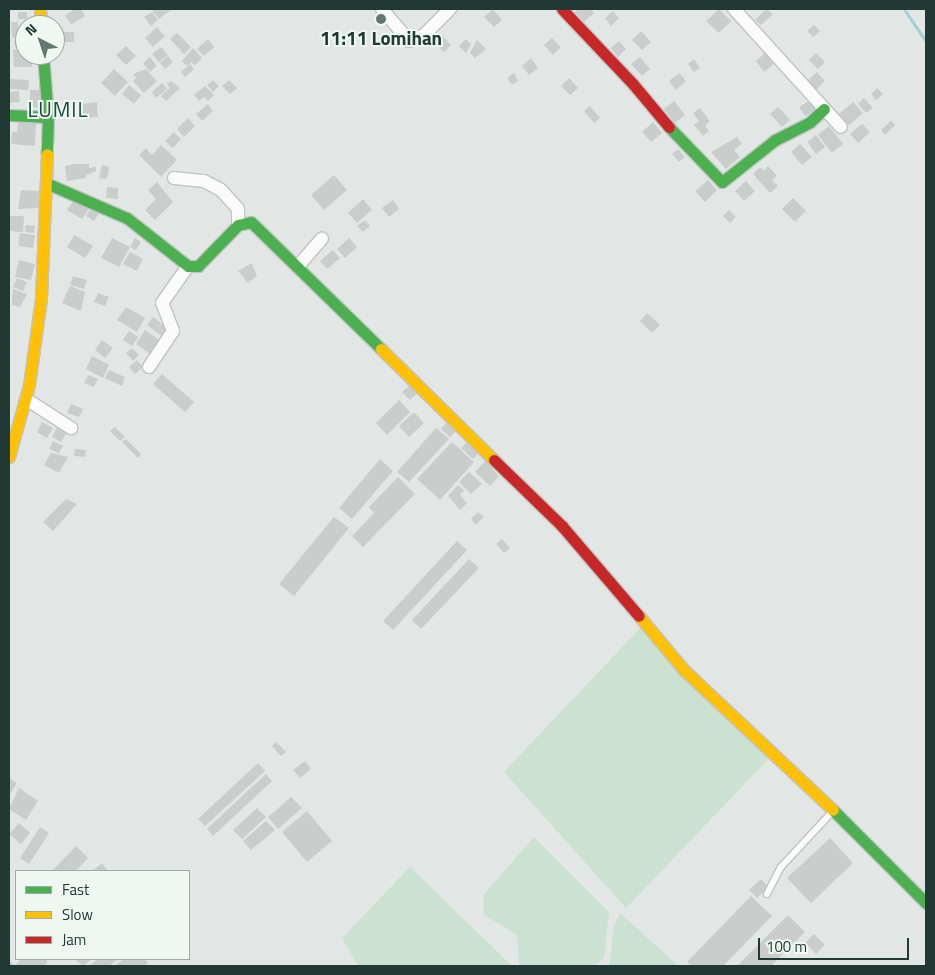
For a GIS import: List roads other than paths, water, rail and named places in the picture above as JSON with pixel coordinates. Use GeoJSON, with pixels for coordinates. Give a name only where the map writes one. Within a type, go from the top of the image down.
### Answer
{"type":"FeatureCollection","features":[{"type":"Feature","properties":{"kind":"street"},"geometry":{"type":"LineString","coordinates":[[382,9],[410,41],[424,35],[450,9]]}},
{"type":"Feature","properties":{"kind":"street"},"geometry":{"type":"LineString","coordinates":[[562,9],[633,84],[675,135],[722,182],[732,177],[776,140],[810,122],[824,109]]}},
{"type":"Feature","properties":{"kind":"street"},"geometry":{"type":"LineString","coordinates":[[734,9],[841,127]]}},
{"type":"Feature","properties":{"kind":"street"},"geometry":{"type":"LineString","coordinates":[[9,457],[26,399],[40,298],[48,117],[45,65]]}},
{"type":"Feature","properties":{"kind":"street"},"geometry":{"type":"LineString","coordinates":[[9,114],[48,117]]}},
{"type":"Feature","properties":{"kind":"street"},"geometry":{"type":"LineString","coordinates":[[174,178],[204,181],[221,190],[238,210],[238,224]]}},
{"type":"Feature","properties":{"kind":"street"},"geometry":{"type":"LineString","coordinates":[[46,183],[127,218],[188,266],[198,266],[238,224],[251,222],[299,265],[562,526],[684,670],[834,810],[926,903]]}},
{"type":"Feature","properties":{"kind":"street"},"geometry":{"type":"LineString","coordinates":[[299,265],[322,239]]}},
{"type":"Feature","properties":{"kind":"street"},"geometry":{"type":"LineString","coordinates":[[149,367],[173,331],[162,303],[188,266]]}},
{"type":"Feature","properties":{"kind":"street"},"geometry":{"type":"LineString","coordinates":[[26,399],[71,428]]}},
{"type":"Feature","properties":{"kind":"lane"},"geometry":{"type":"LineString","coordinates":[[767,894],[781,867],[834,810]]}},
{"type":"Feature","properties":{"kind":"waterway"},"geometry":{"type":"LineString","coordinates":[[904,9],[926,42]]}},
{"type":"Feature","properties":{"kind":"place","name":"11:11 Lomihan"},"geometry":{"type":"Point","coordinates":[381,19]}},
{"type":"Feature","properties":{"kind":"district","name":"LUMIL"},"geometry":{"type":"Point","coordinates":[58,109]}}]}
